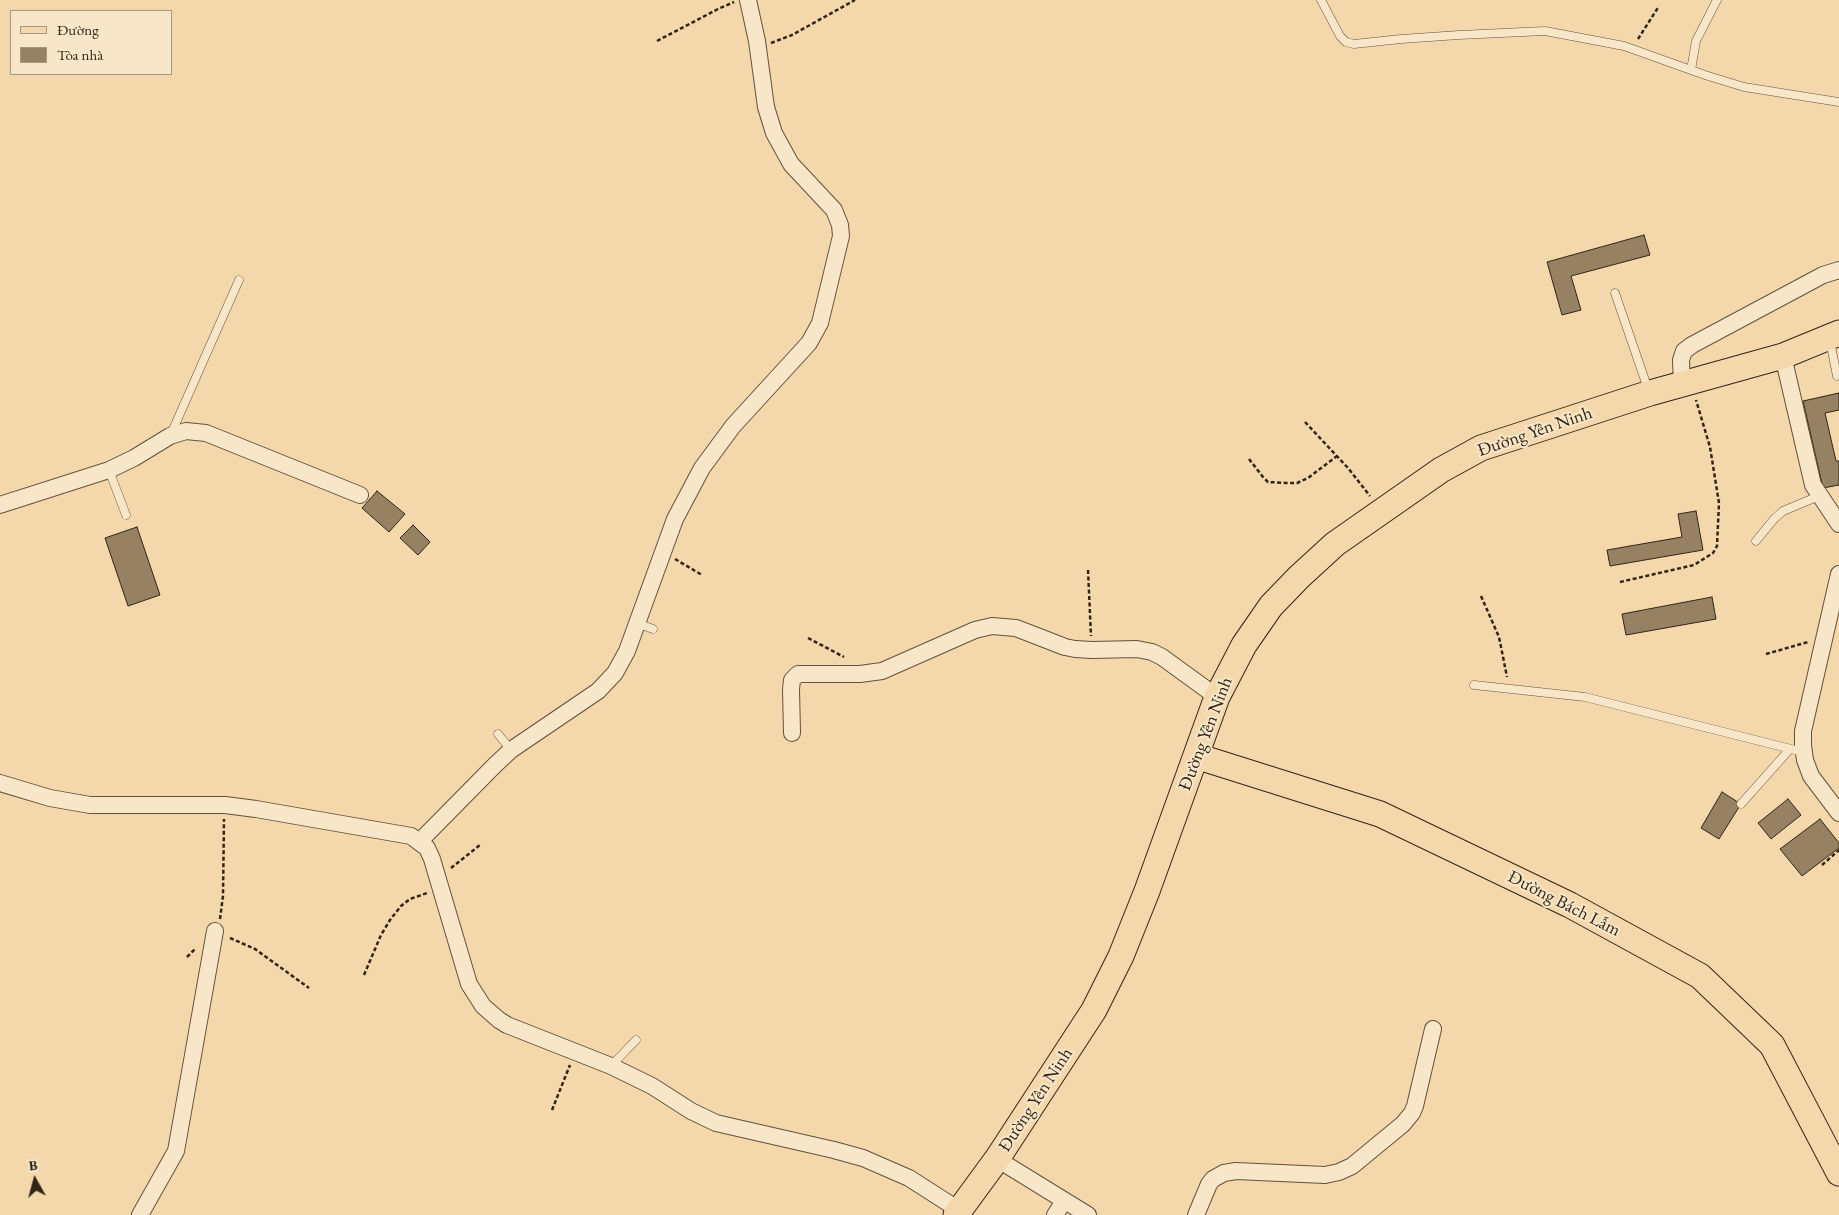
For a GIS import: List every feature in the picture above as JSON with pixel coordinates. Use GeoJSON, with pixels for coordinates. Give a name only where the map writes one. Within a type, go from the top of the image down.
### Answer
{"type":"FeatureCollection","features":[{"type":"Feature","properties":{"kind":"main road","name":"Đường Yên Ninh"},"geometry":{"type":"LineString","coordinates":[[957,1212],[998,1159],[1094,1010],[1121,956],[1147,891],[1217,697],[1244,645],[1271,606],[1299,577],[1335,544],[1442,470],[1481,448],[1650,393],[1783,356],[1834,335]]}},
{"type":"Feature","properties":{"kind":"main road","name":"Đường Bách Lẫm"},"geometry":{"type":"LineString","coordinates":[[1196,756],[1380,814],[1570,905],[1700,976],[1772,1045],[1839,1173]]}},
{"type":"Feature","properties":{"kind":"street"},"geometry":{"type":"LineString","coordinates":[[420,841],[511,750],[598,691],[607,682],[645,626],[664,551],[675,519],[691,488],[732,426],[799,355],[815,334],[824,310],[841,236],[839,219],[834,210],[791,164],[774,133],[766,107],[758,48],[748,0]]}},
{"type":"Feature","properties":{"kind":"street"},"geometry":{"type":"LineString","coordinates":[[1686,384],[1681,360],[1684,351],[1692,345],[1823,275],[1839,270]]}},
{"type":"Feature","properties":{"kind":"street"},"geometry":{"type":"LineString","coordinates":[[1783,356],[1810,476],[1819,496],[1834,514],[1839,524]]}},
{"type":"Feature","properties":{"kind":"street"},"geometry":{"type":"LineString","coordinates":[[0,505],[109,470],[134,458],[170,436],[186,431],[206,433],[360,495]]}},
{"type":"Feature","properties":{"kind":"street"},"geometry":{"type":"LineString","coordinates":[[1839,574],[1797,750],[1811,776],[1839,813]]}},
{"type":"Feature","properties":{"kind":"street"},"geometry":{"type":"LineString","coordinates":[[792,733],[791,689],[792,680],[798,674],[860,674],[882,671],[975,630],[992,626],[1016,628],[1065,647],[1092,650],[1137,649],[1152,652],[1162,657],[1217,697]]}},
{"type":"Feature","properties":{"kind":"street"},"geometry":{"type":"LineString","coordinates":[[0,783],[50,798],[90,805],[225,805],[405,835],[420,841],[430,852],[469,984],[483,1006],[507,1025],[611,1066],[652,1086],[691,1111],[716,1123],[863,1158],[909,1178],[957,1212]]}},
{"type":"Feature","properties":{"kind":"street"},"geometry":{"type":"LineString","coordinates":[[140,1215],[176,1151],[214,931]]}},
{"type":"Feature","properties":{"kind":"street"},"geometry":{"type":"LineString","coordinates":[[1196,1215],[1209,1184],[1213,1179],[1224,1173],[1236,1171],[1325,1175],[1339,1172],[1352,1166],[1403,1124],[1412,1113],[1433,1029]]}},
{"type":"Feature","properties":{"kind":"street"},"geometry":{"type":"LineString","coordinates":[[998,1159],[1088,1215]]}},
{"type":"Feature","properties":{"kind":"street"},"geometry":{"type":"LineString","coordinates":[[1055,1215],[1064,1201]]}},
{"type":"Feature","properties":{"kind":"lane"},"geometry":{"type":"LineString","coordinates":[[1320,0],[1340,36],[1346,42],[1354,44],[1401,39],[1545,31],[1605,42],[1631,49],[1744,87],[1839,102]]}},
{"type":"Feature","properties":{"kind":"lane"},"geometry":{"type":"LineString","coordinates":[[1691,70],[1696,41],[1716,0]]}},
{"type":"Feature","properties":{"kind":"lane"},"geometry":{"type":"LineString","coordinates":[[170,436],[239,280]]}},
{"type":"Feature","properties":{"kind":"lane"},"geometry":{"type":"LineString","coordinates":[[1616,293],[1650,393]]}},
{"type":"Feature","properties":{"kind":"lane"},"geometry":{"type":"LineString","coordinates":[[1834,335],[1837,376]]}},
{"type":"Feature","properties":{"kind":"lane"},"geometry":{"type":"LineString","coordinates":[[109,470],[126,515]]}},
{"type":"Feature","properties":{"kind":"lane"},"geometry":{"type":"LineString","coordinates":[[1756,541],[1774,519],[1783,512],[1819,496]]}},
{"type":"Feature","properties":{"kind":"lane"},"geometry":{"type":"LineString","coordinates":[[1474,685],[1585,697],[1797,750]]}},
{"type":"Feature","properties":{"kind":"lane"},"geometry":{"type":"LineString","coordinates":[[498,734],[511,750]]}},
{"type":"Feature","properties":{"kind":"lane"},"geometry":{"type":"LineString","coordinates":[[1741,804],[1797,750]]}},
{"type":"Feature","properties":{"kind":"lane"},"geometry":{"type":"LineString","coordinates":[[611,1066],[636,1040]]}},
{"type":"Feature","properties":{"kind":"path"},"geometry":{"type":"LineString","coordinates":[[657,40],[740,0]]}},
{"type":"Feature","properties":{"kind":"path"},"geometry":{"type":"LineString","coordinates":[[758,48],[792,35],[855,0]]}},
{"type":"Feature","properties":{"kind":"path"},"geometry":{"type":"LineString","coordinates":[[1631,49],[1659,6]]}},
{"type":"Feature","properties":{"kind":"path"},"geometry":{"type":"LineString","coordinates":[[1620,582],[1694,565],[1713,553],[1717,546],[1719,504],[1710,447],[1686,384]]}},
{"type":"Feature","properties":{"kind":"path"},"geometry":{"type":"LineString","coordinates":[[1305,422],[1337,456],[1382,511]]}},
{"type":"Feature","properties":{"kind":"path"},"geometry":{"type":"LineString","coordinates":[[1249,459],[1268,482],[1286,484],[1308,478],[1337,456]]}},
{"type":"Feature","properties":{"kind":"path"},"geometry":{"type":"LineString","coordinates":[[664,551],[702,575]]}},
{"type":"Feature","properties":{"kind":"path"},"geometry":{"type":"LineString","coordinates":[[1088,570],[1092,650]]}},
{"type":"Feature","properties":{"kind":"path"},"geometry":{"type":"LineString","coordinates":[[1481,596],[1499,637],[1508,688]]}},
{"type":"Feature","properties":{"kind":"path"},"geometry":{"type":"LineString","coordinates":[[808,638],[848,659]]}},
{"type":"Feature","properties":{"kind":"path"},"geometry":{"type":"LineString","coordinates":[[1766,654],[1824,639]]}},
{"type":"Feature","properties":{"kind":"path"},"geometry":{"type":"LineString","coordinates":[[187,957],[214,931],[220,919],[222,908],[225,805]]}},
{"type":"Feature","properties":{"kind":"path"},"geometry":{"type":"LineString","coordinates":[[364,976],[381,935],[401,906],[410,899],[440,885],[480,845]]}},
{"type":"Feature","properties":{"kind":"path"},"geometry":{"type":"LineString","coordinates":[[1822,865],[1839,850]]}},
{"type":"Feature","properties":{"kind":"path"},"geometry":{"type":"LineString","coordinates":[[214,931],[255,950],[308,988]]}},
{"type":"Feature","properties":{"kind":"path"},"geometry":{"type":"LineString","coordinates":[[552,1110],[576,1052]]}},
{"type":"Feature","properties":{"kind":"building"},"geometry":{"type":"Polygon","coordinates":[[[1644,235],[1650,255],[1571,276],[1581,310],[1562,315],[1547,262],[1644,235]]]}},
{"type":"Feature","properties":{"kind":"building"},"geometry":{"type":"Polygon","coordinates":[[[1839,393],[1839,410],[1825,413],[1836,461],[1839,461],[1839,485],[1823,488],[1803,401],[1839,393]]]}},
{"type":"Feature","properties":{"kind":"building"},"geometry":{"type":"Polygon","coordinates":[[[377,491],[405,514],[389,532],[362,508],[377,491]]]}},
{"type":"Feature","properties":{"kind":"building"},"geometry":{"type":"Polygon","coordinates":[[[1696,511],[1703,550],[1610,566],[1607,550],[1682,537],[1678,514],[1696,511]]]}},
{"type":"Feature","properties":{"kind":"building"},"geometry":{"type":"Polygon","coordinates":[[[413,525],[430,542],[418,555],[400,538],[413,525]]]}},
{"type":"Feature","properties":{"kind":"building"},"geometry":{"type":"Polygon","coordinates":[[[137,527],[160,595],[128,606],[105,538],[137,527]]]}},
{"type":"Feature","properties":{"kind":"building"},"geometry":{"type":"Polygon","coordinates":[[[1712,597],[1716,619],[1626,635],[1622,614],[1712,597]]]}},
{"type":"Feature","properties":{"kind":"building"},"geometry":{"type":"Polygon","coordinates":[[[1722,792],[1741,804],[1719,839],[1701,828],[1722,792]]]}},
{"type":"Feature","properties":{"kind":"building"},"geometry":{"type":"Polygon","coordinates":[[[1788,799],[1801,815],[1771,839],[1758,823],[1788,799]]]}},
{"type":"Feature","properties":{"kind":"building"},"geometry":{"type":"Polygon","coordinates":[[[1820,819],[1839,843],[1839,848],[1802,876],[1780,849],[1820,819]]]}}]}
